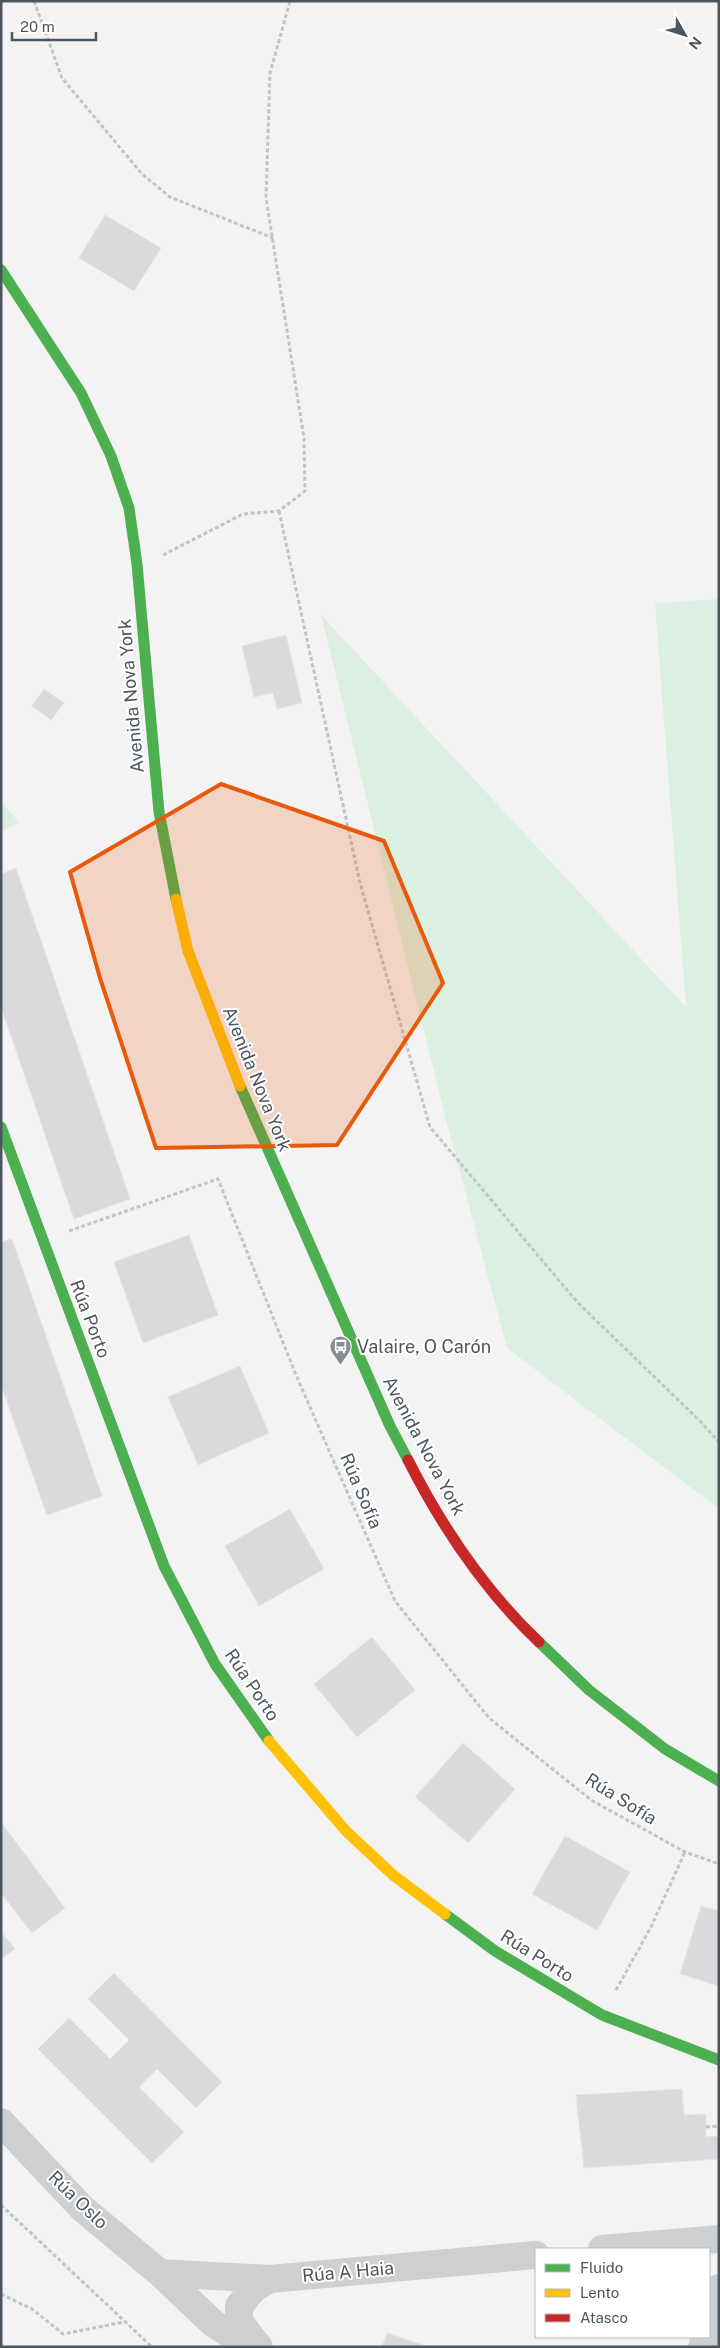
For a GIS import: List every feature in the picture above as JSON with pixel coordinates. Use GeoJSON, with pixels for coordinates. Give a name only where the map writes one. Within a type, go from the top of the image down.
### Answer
{"type":"FeatureCollection","features":[{"type":"Feature","properties":{"kind":"street","name":"Avenida Nova York"},"geometry":{"type":"LineString","coordinates":[[1,270],[81,393],[111,456],[129,508],[159,812],[188,951],[250,1114],[390,1426],[427,1497],[471,1566],[526,1630],[597,1696],[665,1749],[719,1781]]}},
{"type":"Feature","properties":{"kind":"street","name":"Rúa Porto"},"geometry":{"type":"LineString","coordinates":[[1,1128],[164,1566],[215,1664],[257,1727],[304,1784],[346,1830],[393,1874],[495,1951],[602,2014],[719,2060]]}},
{"type":"Feature","properties":{"kind":"street","name":"Rúa Oslo"},"geometry":{"type":"LineString","coordinates":[[1,2122],[82,2208],[160,2273],[214,2324],[250,2347]]}},
{"type":"Feature","properties":{"kind":"street"},"geometry":{"type":"LineString","coordinates":[[614,2248],[719,2239]]}},
{"type":"Feature","properties":{"kind":"street","name":"Rúa A Haia"},"geometry":{"type":"LineString","coordinates":[[160,2273],[270,2279],[535,2255]]}},
{"type":"Feature","properties":{"kind":"street"},"geometry":{"type":"LineString","coordinates":[[259,2347],[239,2322],[239,2306],[253,2290],[270,2279]]}},
{"type":"Feature","properties":{"kind":"street"},"geometry":{"type":"LineString","coordinates":[[710,2320],[719,2288]]}},
{"type":"Feature","properties":{"kind":"path"},"geometry":{"type":"LineString","coordinates":[[34,1],[62,78],[142,174],[170,198],[273,238]]}},
{"type":"Feature","properties":{"kind":"path"},"geometry":{"type":"LineString","coordinates":[[136,564],[161,556],[243,514],[279,511],[304,491],[304,438],[266,198],[270,73],[290,1]]}},
{"type":"Feature","properties":{"kind":"path"},"geometry":{"type":"LineString","coordinates":[[279,511],[360,884],[430,1127],[578,1303],[699,1420],[719,1442]]}},
{"type":"Feature","properties":{"kind":"path","name":"Rúa Sofía"},"geometry":{"type":"LineString","coordinates":[[34,1220],[70,1231],[218,1179],[296,1375],[395,1601],[489,1718],[591,1800],[685,1852],[719,1864]]}},
{"type":"Feature","properties":{"kind":"path"},"geometry":{"type":"LineString","coordinates":[[602,2014],[651,1928],[685,1852]]}},
{"type":"Feature","properties":{"kind":"path"},"geometry":{"type":"LineString","coordinates":[[706,2127],[719,2126]]}},
{"type":"Feature","properties":{"kind":"path"},"geometry":{"type":"LineString","coordinates":[[1,2205],[152,2347]]}},
{"type":"Feature","properties":{"kind":"path"},"geometry":{"type":"LineString","coordinates":[[1,2294],[32,2309],[63,2334],[125,2322]]}},
{"type":"Feature","properties":{"kind":"highlighted area"},"geometry":{"type":"Polygon","coordinates":[[[221,784],[384,841],[443,983],[337,1145],[156,1148],[100,978],[70,872],[221,784]]]}},
{"type":"Feature","properties":{"kind":"green space"},"geometry":{"type":"Polygon","coordinates":[[[719,599],[719,1509],[507,1348],[446,1120],[321,615],[686,1007],[655,603],[719,599]]]}},
{"type":"Feature","properties":{"kind":"green space"},"geometry":{"type":"Polygon","coordinates":[[[1,802],[19,822],[1,832],[1,802]]]}},
{"type":"Feature","properties":{"kind":"building"},"geometry":{"type":"Polygon","coordinates":[[[105,215],[161,248],[134,291],[79,258],[105,215]]]}},
{"type":"Feature","properties":{"kind":"building"},"geometry":{"type":"Polygon","coordinates":[[[286,635],[302,703],[277,709],[273,693],[254,697],[242,646],[286,635]]]}},
{"type":"Feature","properties":{"kind":"building"},"geometry":{"type":"Polygon","coordinates":[[[44,689],[64,703],[51,720],[32,706],[44,689]]]}},
{"type":"Feature","properties":{"kind":"building"},"geometry":{"type":"Polygon","coordinates":[[[16,868],[130,1199],[74,1219],[1,1007],[1,874],[16,868]]]}},
{"type":"Feature","properties":{"kind":"building"},"geometry":{"type":"Polygon","coordinates":[[[189,1235],[218,1315],[143,1343],[114,1262],[189,1235]]]}},
{"type":"Feature","properties":{"kind":"building"},"geometry":{"type":"Polygon","coordinates":[[[12,1239],[102,1496],[47,1515],[1,1385],[1,1242],[12,1239]]]}},
{"type":"Feature","properties":{"kind":"building"},"geometry":{"type":"Polygon","coordinates":[[[240,1366],[269,1433],[198,1465],[168,1397],[240,1366]]]}},
{"type":"Feature","properties":{"kind":"building"},"geometry":{"type":"Polygon","coordinates":[[[290,1509],[324,1569],[259,1606],[225,1546],[290,1509]]]}},
{"type":"Feature","properties":{"kind":"building"},"geometry":{"type":"Polygon","coordinates":[[[372,1637],[415,1690],[357,1737],[314,1684],[372,1637]]]}},
{"type":"Feature","properties":{"kind":"building"},"geometry":{"type":"Polygon","coordinates":[[[463,1743],[515,1789],[468,1843],[415,1797],[463,1743]]]}},
{"type":"Feature","properties":{"kind":"building"},"geometry":{"type":"Polygon","coordinates":[[[1,1822],[65,1908],[32,1933],[1,1893],[1,1822]]]}},
{"type":"Feature","properties":{"kind":"building"},"geometry":{"type":"Polygon","coordinates":[[[565,1836],[630,1872],[597,1930],[532,1894],[565,1836]]]}},
{"type":"Feature","properties":{"kind":"building"},"geometry":{"type":"Polygon","coordinates":[[[701,1906],[719,1911],[719,1986],[680,1974],[701,1906]]]}},
{"type":"Feature","properties":{"kind":"building"},"geometry":{"type":"Polygon","coordinates":[[[1,1932],[15,1949],[1,1959],[1,1932]]]}},
{"type":"Feature","properties":{"kind":"building"},"geometry":{"type":"Polygon","coordinates":[[[114,1973],[222,2082],[196,2108],[157,2069],[139,2087],[184,2132],[152,2163],[38,2049],[69,2018],[110,2059],[129,2040],[88,1999],[114,1973]]]}},
{"type":"Feature","properties":{"kind":"building"},"geometry":{"type":"Polygon","coordinates":[[[682,2089],[684,2115],[706,2114],[706,2137],[719,2136],[719,2159],[584,2168],[576,2095],[682,2089]]]}},
{"type":"Feature","properties":{"kind":"building"},"geometry":{"type":"Polygon","coordinates":[[[387,2333],[430,2347],[382,2347],[387,2333]]]}},
{"type":"Feature","properties":{"kind":"traffic: fast"},"geometry":{"type":"LineString","coordinates":[[1,270],[81,393],[111,456],[129,508],[137,564],[159,812],[176,899]]}},
{"type":"Feature","properties":{"kind":"traffic: fast"},"geometry":{"type":"LineString","coordinates":[[240,1086],[390,1426],[408,1460]]}},
{"type":"Feature","properties":{"kind":"traffic: fast"},"geometry":{"type":"LineString","coordinates":[[1,1127],[164,1566],[215,1664],[269,1741]]}},
{"type":"Feature","properties":{"kind":"traffic: fast"},"geometry":{"type":"LineString","coordinates":[[539,1642],[589,1690],[665,1749],[719,1781]]}},
{"type":"Feature","properties":{"kind":"traffic: fast"},"geometry":{"type":"LineString","coordinates":[[445,1914],[495,1951],[602,2015],[719,2060]]}},
{"type":"Feature","properties":{"kind":"traffic: slow"},"geometry":{"type":"LineString","coordinates":[[176,899],[188,951],[240,1086]]}},
{"type":"Feature","properties":{"kind":"traffic: slow"},"geometry":{"type":"LineString","coordinates":[[269,1741],[346,1831],[393,1875],[445,1914]]}},
{"type":"Feature","properties":{"kind":"traffic: jam"},"geometry":{"type":"LineString","coordinates":[[408,1460],[435,1509],[466,1557],[500,1601],[539,1642]]}},
{"type":"Feature","properties":{"kind":"place","name":"Valaire, O Carón"},"geometry":{"type":"Point","coordinates":[341,1366]}}]}
